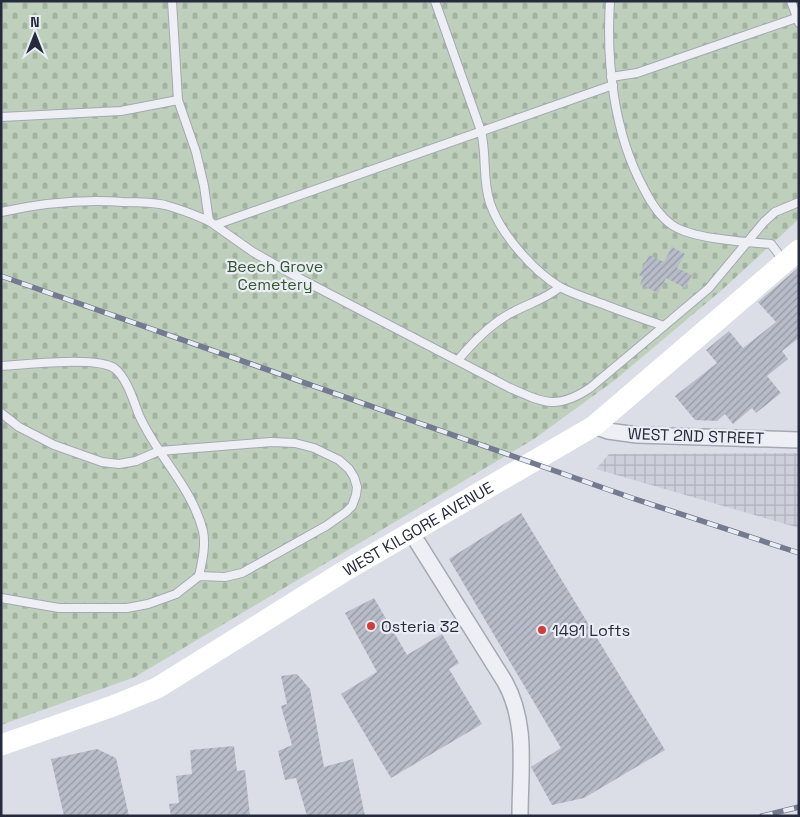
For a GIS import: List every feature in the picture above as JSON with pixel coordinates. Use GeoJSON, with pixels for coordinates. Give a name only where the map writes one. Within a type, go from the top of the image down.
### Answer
{"type":"FeatureCollection","features":[{"type":"Feature","properties":{"kind":"main road","name":"WEST KILGORE AVENUE"},"geometry":{"type":"LineString","coordinates":[[1,745],[113,706],[157,688],[343,572],[594,426],[792,256]]}},
{"type":"Feature","properties":{"kind":"street","name":"WEST 2ND STREET"},"geometry":{"type":"LineString","coordinates":[[594,426],[608,431],[637,435],[799,440]]}},
{"type":"Feature","properties":{"kind":"street"},"geometry":{"type":"LineString","coordinates":[[411,532],[505,682],[516,704],[521,738],[520,816]]}},
{"type":"Feature","properties":{"kind":"lane"},"geometry":{"type":"LineString","coordinates":[[172,1],[178,100],[196,152],[212,223]]}},
{"type":"Feature","properties":{"kind":"lane"},"geometry":{"type":"LineString","coordinates":[[434,1],[481,131],[485,147],[486,183],[495,217],[509,239],[528,260],[560,287],[664,326]]}},
{"type":"Feature","properties":{"kind":"lane"},"geometry":{"type":"LineString","coordinates":[[610,1],[608,25],[612,81],[623,142],[634,171],[659,214],[672,224],[691,233],[771,244],[792,256]]}},
{"type":"Feature","properties":{"kind":"lane"},"geometry":{"type":"LineString","coordinates":[[212,223],[481,131],[612,81],[798,19],[791,1]]}},
{"type":"Feature","properties":{"kind":"lane"},"geometry":{"type":"LineString","coordinates":[[1,117],[121,111],[178,100]]}},
{"type":"Feature","properties":{"kind":"lane"},"geometry":{"type":"LineString","coordinates":[[1,212],[74,200],[95,200],[166,206],[191,213],[212,223],[253,252],[291,274],[510,388],[544,402],[562,402],[578,397],[664,326],[709,288],[764,222],[776,212],[799,202]]}},
{"type":"Feature","properties":{"kind":"lane"},"geometry":{"type":"LineString","coordinates":[[458,360],[489,328],[512,312],[549,296],[560,287]]}},
{"type":"Feature","properties":{"kind":"lane"},"geometry":{"type":"LineString","coordinates":[[1,366],[86,362],[107,365],[116,369],[126,384],[145,428],[188,493],[203,532],[204,545],[199,576]]}},
{"type":"Feature","properties":{"kind":"lane"},"geometry":{"type":"LineString","coordinates":[[1,413],[19,427],[54,445],[102,462],[118,464],[136,461],[159,451],[271,442],[295,443],[314,448],[339,460],[354,477],[357,487],[352,506],[326,526],[242,573],[225,577],[199,576],[176,594],[148,604],[127,608],[58,608],[1,598]]}},
{"type":"Feature","properties":{"kind":"shaded area"},"geometry":{"type":"Polygon","coordinates":[[[799,453],[799,528],[596,469],[609,454],[799,453]]]}},
{"type":"Feature","properties":{"kind":"green space","name":"Beech Grove Cemetery"},"geometry":{"type":"Polygon","coordinates":[[[1,1],[799,1],[799,219],[723,289],[615,380],[534,439],[135,677],[1,725],[1,1]]]}},
{"type":"Feature","properties":{"kind":"building"},"geometry":{"type":"Polygon","coordinates":[[[672,247],[685,254],[677,268],[692,275],[685,288],[666,278],[658,293],[640,284],[643,277],[639,275],[649,255],[664,262],[672,247]]]}},
{"type":"Feature","properties":{"kind":"building"},"geometry":{"type":"Polygon","coordinates":[[[799,267],[799,338],[782,351],[788,359],[767,376],[781,393],[756,413],[752,408],[733,424],[725,414],[717,421],[695,420],[675,396],[717,363],[706,350],[729,331],[743,348],[776,322],[758,302],[799,267]]]}},
{"type":"Feature","properties":{"kind":"building","name":"1491 Lofts"},"geometry":{"type":"Polygon","coordinates":[[[521,513],[665,750],[584,798],[552,805],[531,767],[561,748],[449,559],[521,513]]]}},
{"type":"Feature","properties":{"kind":"building"},"geometry":{"type":"Polygon","coordinates":[[[374,598],[407,655],[442,634],[459,663],[449,669],[482,724],[391,778],[341,694],[377,672],[345,613],[374,598]]]}},
{"type":"Feature","properties":{"kind":"building"},"geometry":{"type":"Polygon","coordinates":[[[297,674],[310,689],[324,767],[353,759],[365,816],[307,816],[296,778],[285,780],[278,751],[292,745],[281,706],[287,704],[281,676],[297,674]]]}},
{"type":"Feature","properties":{"kind":"building"},"geometry":{"type":"Polygon","coordinates":[[[234,746],[237,771],[245,770],[250,816],[171,816],[169,804],[179,803],[176,776],[192,774],[190,750],[234,746]]]}},
{"type":"Feature","properties":{"kind":"building"},"geometry":{"type":"Polygon","coordinates":[[[97,749],[116,758],[129,816],[64,816],[51,759],[97,749]]]}},
{"type":"Feature","properties":{"kind":"railway"},"geometry":{"type":"LineString","coordinates":[[1,276],[632,498],[799,553]]}},
{"type":"Feature","properties":{"kind":"railway"},"geometry":{"type":"LineString","coordinates":[[762,816],[799,807]]}},
{"type":"Feature","properties":{"kind":"place","name":"Osteria 32"},"geometry":{"type":"Point","coordinates":[371,626]}},
{"type":"Feature","properties":{"kind":"place","name":"1491 Lofts"},"geometry":{"type":"Point","coordinates":[542,630]}}]}
